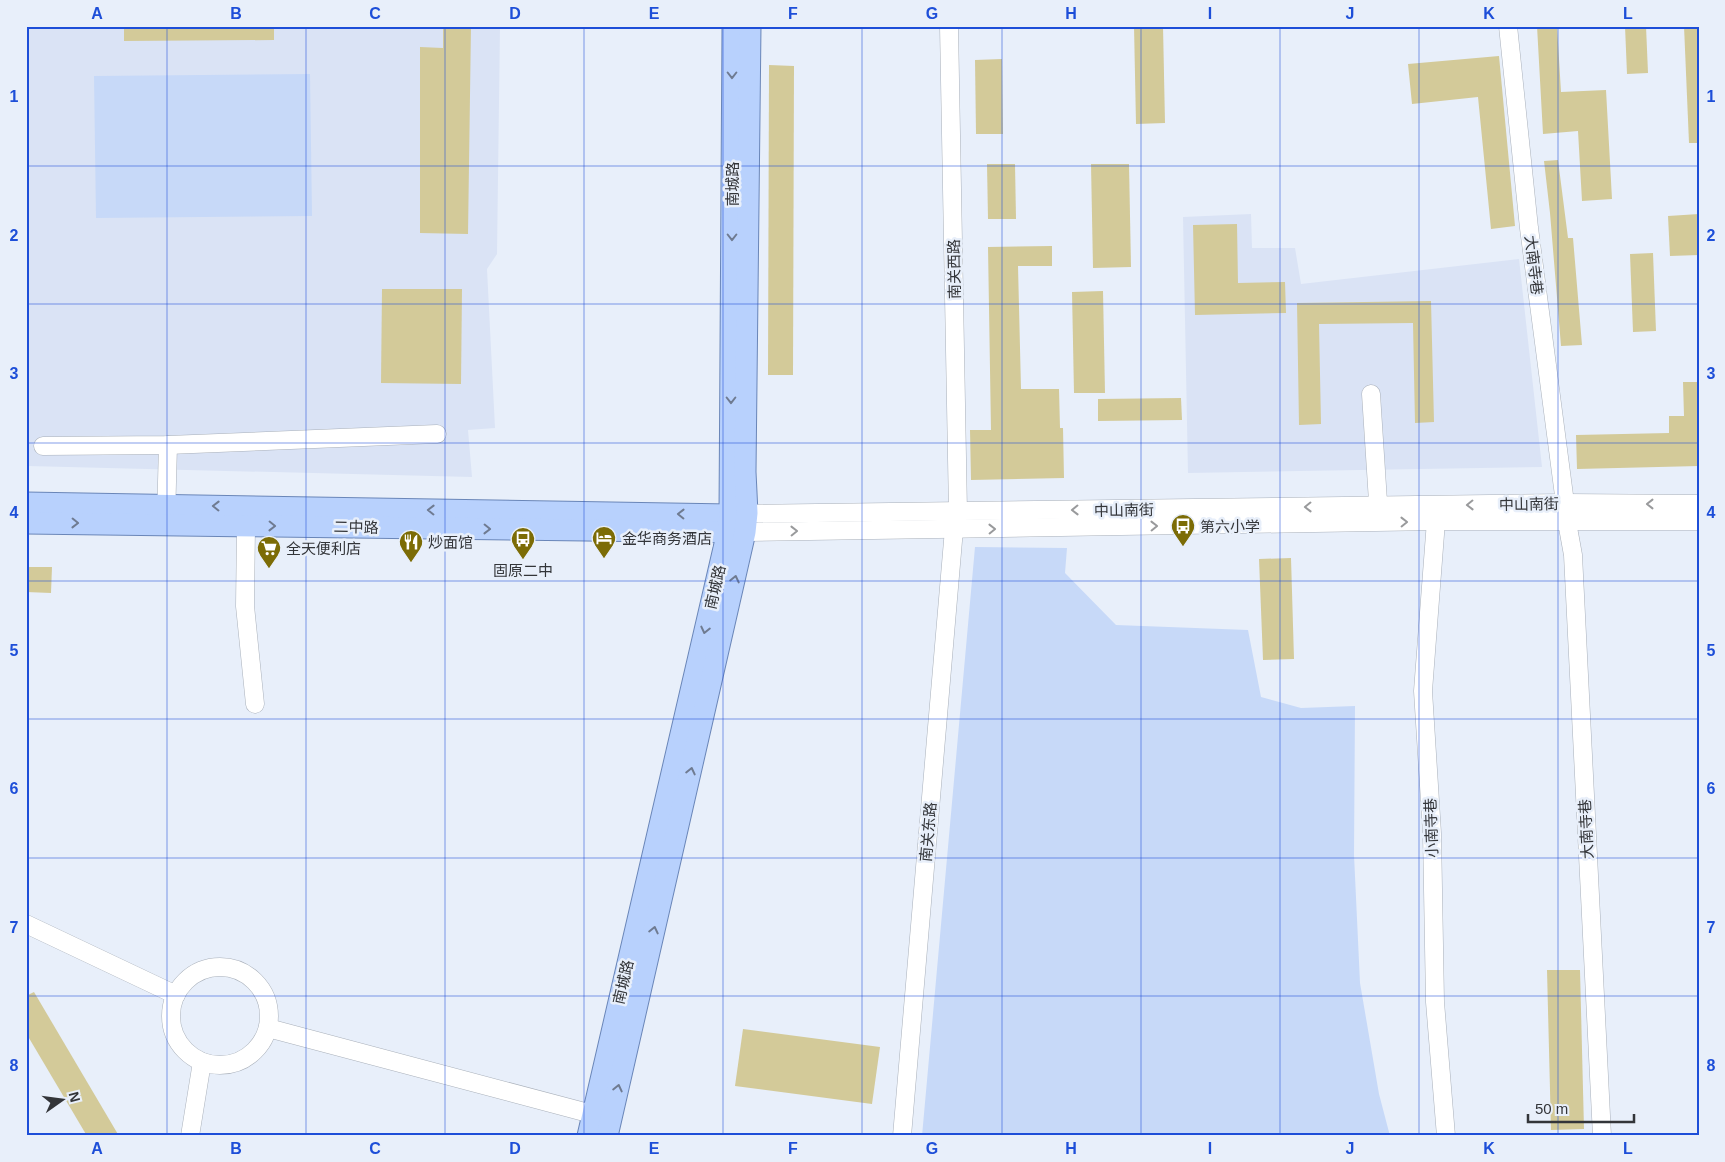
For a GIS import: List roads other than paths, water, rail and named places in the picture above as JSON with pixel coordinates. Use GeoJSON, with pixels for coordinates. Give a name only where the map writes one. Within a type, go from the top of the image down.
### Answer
{"type":"FeatureCollection","features":[{"type":"Feature","properties":{"kind":"main road","name":"南城路"},"geometry":{"type":"LineString","coordinates":[[733,26],[738,523]]}},
{"type":"Feature","properties":{"kind":"main road","name":"南城路"},"geometry":{"type":"LineString","coordinates":[[588,1136],[603,1124],[738,523],[745,472],[750,26]]}},
{"type":"Feature","properties":{"kind":"main road","name":"二中路"},"geometry":{"type":"LineString","coordinates":[[26,503],[166,515],[246,526],[738,523]]}},
{"type":"Feature","properties":{"kind":"main road","name":"二中路"},"geometry":{"type":"LineString","coordinates":[[26,523],[166,515],[738,523]]}},
{"type":"Feature","properties":{"kind":"street","name":"南关西路"},"geometry":{"type":"LineString","coordinates":[[949,26],[958,512]]}},
{"type":"Feature","properties":{"kind":"street","name":"大南寺巷"},"geometry":{"type":"LineString","coordinates":[[1508,26],[1529,228],[1565,503]]}},
{"type":"Feature","properties":{"kind":"street"},"geometry":{"type":"LineString","coordinates":[[1371,394],[1379,514]]}},
{"type":"Feature","properties":{"kind":"street"},"geometry":{"type":"LineString","coordinates":[[43,446],[168,445],[436,434]]}},
{"type":"Feature","properties":{"kind":"street"},"geometry":{"type":"LineString","coordinates":[[166,515],[168,445]]}},
{"type":"Feature","properties":{"kind":"street","name":"中山南街"},"geometry":{"type":"LineString","coordinates":[[738,523],[954,529],[1379,514],[1565,503],[1699,504]]}},
{"type":"Feature","properties":{"kind":"street","name":"中山南街"},"geometry":{"type":"LineString","coordinates":[[738,523],[958,512],[1379,514],[1436,521],[1699,521]]}},
{"type":"Feature","properties":{"kind":"street","name":"小南寺巷"},"geometry":{"type":"LineString","coordinates":[[1436,521],[1423,691],[1432,833],[1435,1002],[1446,1136]]}},
{"type":"Feature","properties":{"kind":"street","name":"大南寺巷"},"geometry":{"type":"LineString","coordinates":[[1567,522],[1573,555],[1602,1136]]}},
{"type":"Feature","properties":{"kind":"street"},"geometry":{"type":"LineString","coordinates":[[246,526],[245,606],[255,704]]}},
{"type":"Feature","properties":{"kind":"street","name":"南关东路"},"geometry":{"type":"LineString","coordinates":[[902,1136],[954,529]]}},
{"type":"Feature","properties":{"kind":"street"},"geometry":{"type":"LineString","coordinates":[[26,924],[176,996]]}},
{"type":"Feature","properties":{"kind":"street"},"geometry":{"type":"LineString","coordinates":[[213,968],[228,968],[244,973],[256,983],[265,996],[269,1012],[268,1028],[261,1043],[250,1055],[235,1063],[219,1065],[202,1062],[189,1053],[178,1041],[173,1027],[172,1011],[176,996],[185,982],[198,972],[213,968]]}},
{"type":"Feature","properties":{"kind":"street"},"geometry":{"type":"LineString","coordinates":[[268,1028],[603,1124]]}},
{"type":"Feature","properties":{"kind":"street"},"geometry":{"type":"LineString","coordinates":[[190,1136],[202,1062]]}},
{"type":"Feature","properties":{"kind":"place","name":"第六小学"},"geometry":{"type":"Point","coordinates":[1183,547]}},
{"type":"Feature","properties":{"kind":"place","name":"金华商务酒店"},"geometry":{"type":"Point","coordinates":[604,559]}},
{"type":"Feature","properties":{"kind":"place","name":"固原二中"},"geometry":{"type":"Point","coordinates":[523,560]}},
{"type":"Feature","properties":{"kind":"place","name":"炒面馆"},"geometry":{"type":"Point","coordinates":[411,563]}},
{"type":"Feature","properties":{"kind":"place","name":"全天便利店"},"geometry":{"type":"Point","coordinates":[269,569]}}]}
